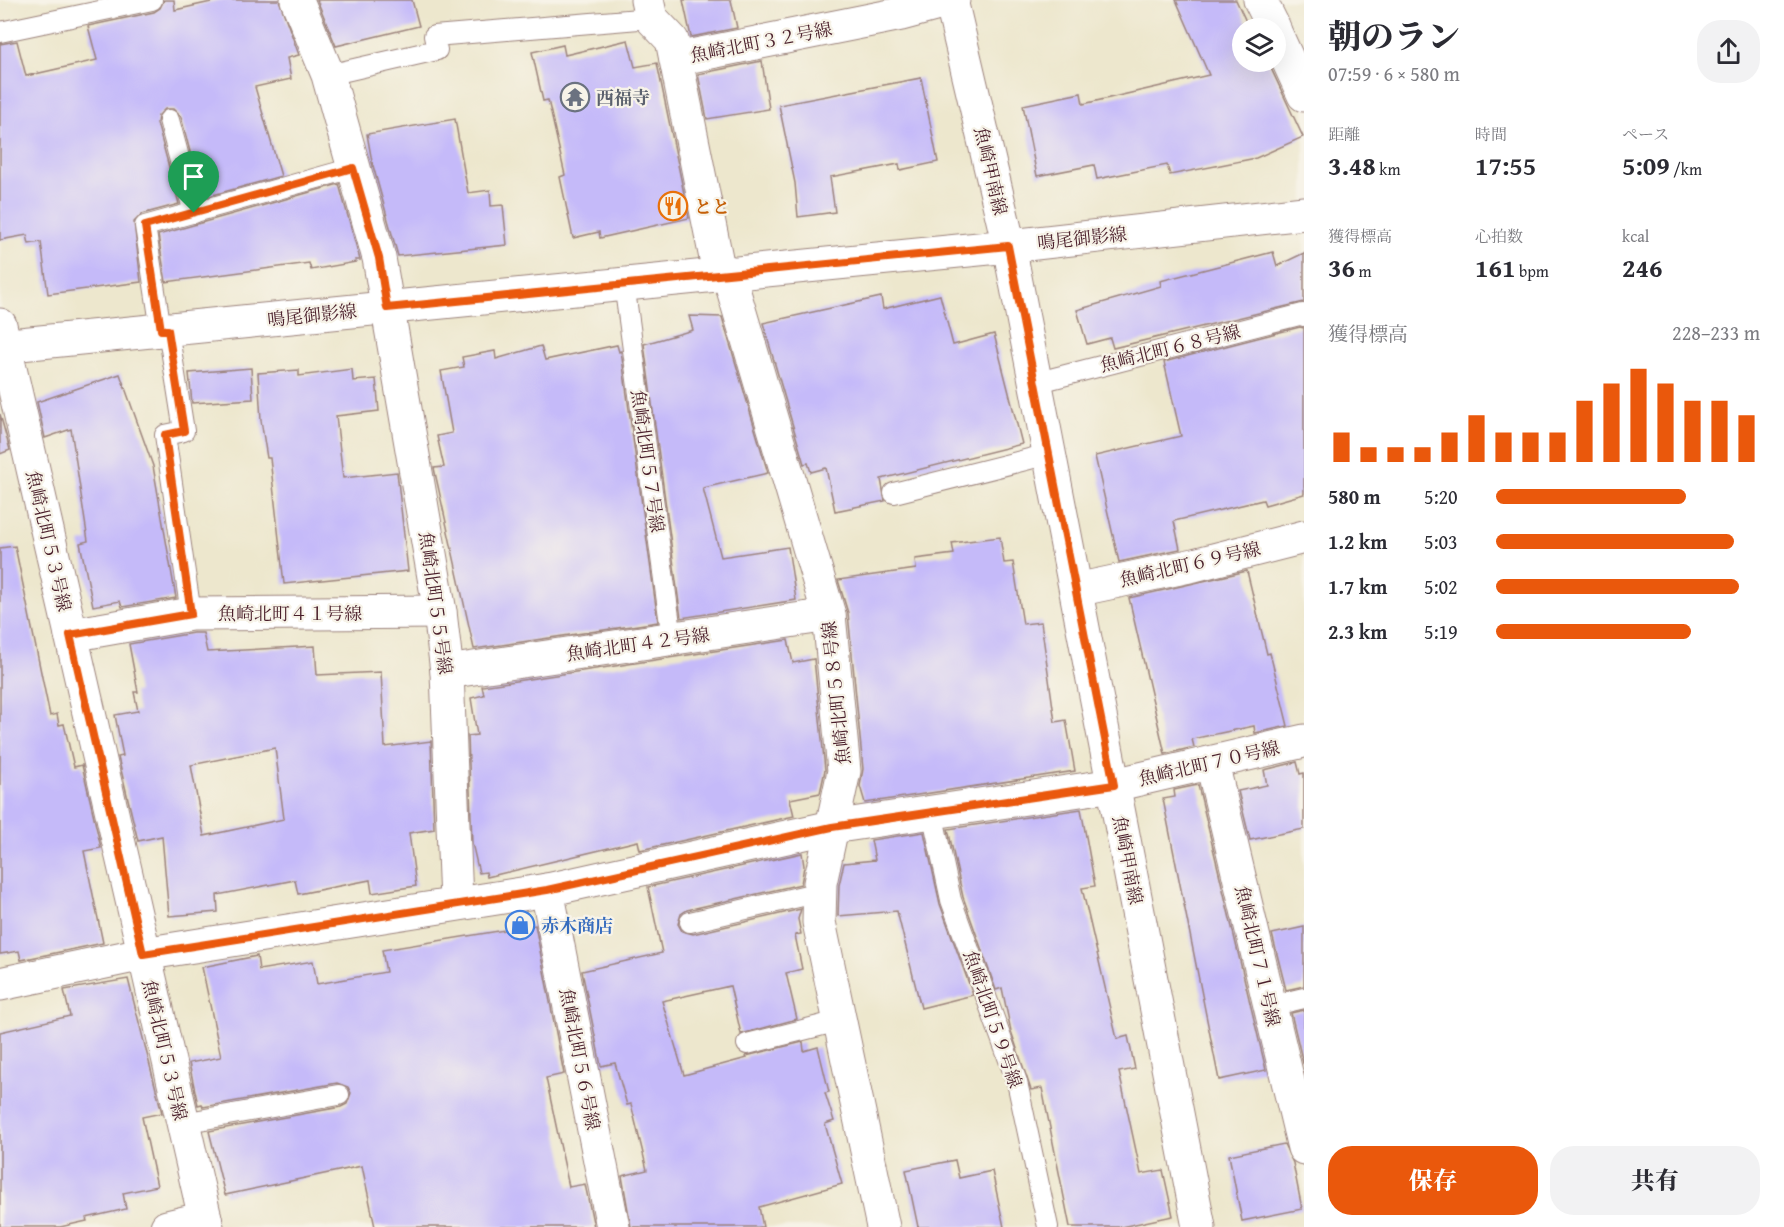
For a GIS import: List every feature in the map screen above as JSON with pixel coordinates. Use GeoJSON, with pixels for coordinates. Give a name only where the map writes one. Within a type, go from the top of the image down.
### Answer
{"type":"FeatureCollection","features":[{"type":"Feature","properties":{"kind":"street","name":"魚崎北町５５号線"},"geometry":{"type":"LineString","coordinates":[[297,0],[328,75],[379,258],[440,612],[447,672],[456,902]]}},
{"type":"Feature","properties":{"kind":"street","name":"魚崎北町３２号線"},"geometry":{"type":"LineString","coordinates":[[676,59],[901,14],[952,0]]}},
{"type":"Feature","properties":{"kind":"street","name":"魚崎甲南線"},"geometry":{"type":"LineString","coordinates":[[952,0],[1008,246],[1199,1227]]}},
{"type":"Feature","properties":{"kind":"street"},"geometry":{"type":"LineString","coordinates":[[1260,0],[1268,18]]}},
{"type":"Feature","properties":{"kind":"street","name":"魚崎北町５８号線"},"geometry":{"type":"LineString","coordinates":[[649,9],[672,40],[723,273],[829,615],[844,771],[820,892],[819,922],[883,1227]]}},
{"type":"Feature","properties":{"kind":"street"},"geometry":{"type":"LineString","coordinates":[[1286,56],[1304,95]]}},
{"type":"Feature","properties":{"kind":"street","name":"鳴尾御影線"},"geometry":{"type":"LineString","coordinates":[[2,339],[165,330],[1008,246],[1304,213]]}},
{"type":"Feature","properties":{"kind":"street","name":"魚崎北町５３号線"},"geometry":{"type":"LineString","coordinates":[[2,339],[206,1222]]}},
{"type":"Feature","properties":{"kind":"street","name":"魚崎北町６９号線"},"geometry":{"type":"LineString","coordinates":[[1076,590],[1194,565],[1304,537]]}},
{"type":"Feature","properties":{"kind":"street","name":"魚崎北町４１号線"},"geometry":{"type":"LineString","coordinates":[[70,635],[191,614],[440,612]]}},
{"type":"Feature","properties":{"kind":"street","name":"魚崎北町４２号線"},"geometry":{"type":"LineString","coordinates":[[447,672],[829,615]]}},
{"type":"Feature","properties":{"kind":"street","name":"魚崎北町７０号線"},"geometry":{"type":"LineString","coordinates":[[0,984],[143,954],[456,902],[547,890],[832,827],[1114,785],[1304,741]]}},
{"type":"Feature","properties":{"kind":"street","name":"魚崎北町７１号線"},"geometry":{"type":"LineString","coordinates":[[1212,763],[1304,1148]]}},
{"type":"Feature","properties":{"kind":"street","name":"魚崎北町５６号線"},"geometry":{"type":"LineString","coordinates":[[547,890],[613,1227]]}},
{"type":"Feature","properties":{"kind":"street"},"geometry":{"type":"LineString","coordinates":[[167,1227],[206,1222]]}},
{"type":"Feature","properties":{"kind":"lane"},"geometry":{"type":"LineString","coordinates":[[0,32],[152,0]]}},
{"type":"Feature","properties":{"kind":"lane"},"geometry":{"type":"LineString","coordinates":[[328,75],[437,50],[434,36],[649,9]]}},
{"type":"Feature","properties":{"kind":"lane"},"geometry":{"type":"LineString","coordinates":[[168,120],[194,213]]}},
{"type":"Feature","properties":{"kind":"lane"},"geometry":{"type":"LineString","coordinates":[[191,614],[165,435],[184,431],[145,226],[353,168]]}},
{"type":"Feature","properties":{"kind":"lane","name":"魚崎北町５７号線"},"geometry":{"type":"LineString","coordinates":[[624,283],[672,639]]}},
{"type":"Feature","properties":{"kind":"lane","name":"魚崎北町６８号線"},"geometry":{"type":"LineString","coordinates":[[1035,383],[1303,314],[1304,316]]}},
{"type":"Feature","properties":{"kind":"lane"},"geometry":{"type":"LineString","coordinates":[[894,493],[1049,453]]}},
{"type":"Feature","properties":{"kind":"lane","name":"魚崎北町５９号線"},"geometry":{"type":"LineString","coordinates":[[932,812],[951,900],[1017,1082],[1048,1227]]}},
{"type":"Feature","properties":{"kind":"lane"},"geometry":{"type":"LineString","coordinates":[[690,922],[820,892]]}},
{"type":"Feature","properties":{"kind":"lane"},"geometry":{"type":"LineString","coordinates":[[1270,1006],[1304,998]]}},
{"type":"Feature","properties":{"kind":"lane"},"geometry":{"type":"LineString","coordinates":[[747,1044],[839,1021]]}},
{"type":"Feature","properties":{"kind":"lane"},"geometry":{"type":"LineString","coordinates":[[183,1123],[339,1095]]}},
{"type":"Feature","properties":{"kind":"building"},"geometry":{"type":"Polygon","coordinates":[[[164,0],[174,0],[175,10],[220,0],[279,0],[299,55],[287,58],[291,79],[255,87],[281,176],[202,198],[181,117],[173,109],[165,109],[158,116],[157,123],[179,204],[142,214],[134,222],[141,282],[48,294],[41,242],[29,244],[27,235],[0,240],[0,44],[17,41],[26,76],[97,60],[88,26],[154,12],[160,8],[164,0]]]}},
{"type":"Feature","properties":{"kind":"building"},"geometry":{"type":"Polygon","coordinates":[[[317,0],[412,0],[419,26],[336,46],[317,0]]]}},
{"type":"Feature","properties":{"kind":"building"},"geometry":{"type":"Polygon","coordinates":[[[683,0],[731,0],[737,28],[691,37],[683,0]]]}},
{"type":"Feature","properties":{"kind":"building"},"geometry":{"type":"Polygon","coordinates":[[[1176,0],[1236,0],[1244,18],[1232,18],[1232,72],[1273,72],[1303,137],[1256,158],[1170,175],[1167,165],[1097,179],[1094,165],[1037,176],[1023,105],[1081,93],[1083,104],[1209,75],[1176,0]]]}},
{"type":"Feature","properties":{"kind":"building"},"geometry":{"type":"Polygon","coordinates":[[[628,40],[635,67],[657,63],[689,218],[600,238],[599,232],[573,238],[560,177],[565,175],[548,100],[543,101],[532,52],[563,45],[565,55],[628,40]]]}},
{"type":"Feature","properties":{"kind":"building"},"geometry":{"type":"Polygon","coordinates":[[[762,61],[769,109],[707,119],[698,74],[762,61]]]}},
{"type":"Feature","properties":{"kind":"building"},"geometry":{"type":"Polygon","coordinates":[[[921,78],[938,162],[900,170],[899,164],[830,177],[835,212],[798,217],[795,183],[779,105],[921,78]]]}},
{"type":"Feature","properties":{"kind":"building"},"geometry":{"type":"Polygon","coordinates":[[[455,119],[468,193],[490,190],[491,206],[503,205],[507,245],[398,256],[372,162],[367,134],[455,119]]]}},
{"type":"Feature","properties":{"kind":"building"},"geometry":{"type":"Polygon","coordinates":[[[339,184],[360,260],[311,270],[309,263],[166,282],[158,235],[339,184]]]}},
{"type":"Feature","properties":{"kind":"building"},"geometry":{"type":"Polygon","coordinates":[[[1273,252],[1277,266],[1304,253],[1304,302],[1113,348],[1110,338],[1087,344],[1077,310],[1161,286],[1160,281],[1273,252]]]}},
{"type":"Feature","properties":{"kind":"building"},"geometry":{"type":"Polygon","coordinates":[[[940,295],[953,345],[994,334],[1022,444],[881,479],[885,501],[835,511],[826,468],[811,472],[808,463],[804,464],[763,323],[881,297],[883,309],[940,295]]]}},
{"type":"Feature","properties":{"kind":"building"},"geometry":{"type":"Polygon","coordinates":[[[689,316],[722,317],[768,473],[703,488],[721,557],[788,547],[796,600],[681,618],[644,344],[693,330],[689,316]]]}},
{"type":"Feature","properties":{"kind":"building"},"geometry":{"type":"Polygon","coordinates":[[[1300,327],[1304,328],[1304,494],[1265,505],[1263,500],[1174,521],[1180,549],[1119,562],[1095,456],[1181,436],[1164,362],[1300,327]]]}},
{"type":"Feature","properties":{"kind":"building"},"geometry":{"type":"Polygon","coordinates":[[[617,345],[619,352],[621,351],[658,622],[474,649],[434,468],[444,467],[437,436],[452,433],[441,371],[464,367],[462,357],[495,351],[496,359],[541,346],[545,360],[617,345]]]}},
{"type":"Feature","properties":{"kind":"building"},"geometry":{"type":"Polygon","coordinates":[[[251,368],[253,399],[192,403],[189,373],[251,368]]]}},
{"type":"Feature","properties":{"kind":"building"},"geometry":{"type":"Polygon","coordinates":[[[352,369],[353,381],[376,379],[379,411],[336,416],[343,478],[397,472],[408,571],[284,584],[270,458],[267,458],[261,420],[258,373],[299,370],[299,376],[352,369]]]}},
{"type":"Feature","properties":{"kind":"building"},"geometry":{"type":"Polygon","coordinates":[[[120,374],[153,466],[176,598],[122,607],[120,601],[93,606],[80,543],[88,541],[71,429],[45,438],[37,402],[120,374]]]}},
{"type":"Feature","properties":{"kind":"building"},"geometry":{"type":"Polygon","coordinates":[[[0,414],[10,450],[0,454],[0,414]]]}},
{"type":"Feature","properties":{"kind":"building"},"geometry":{"type":"Polygon","coordinates":[[[1000,537],[1004,563],[1013,562],[1023,624],[1041,622],[1055,722],[1066,720],[1075,771],[865,803],[860,786],[863,769],[848,613],[838,580],[916,569],[915,559],[954,554],[952,543],[1000,537]]]}},
{"type":"Feature","properties":{"kind":"building"},"geometry":{"type":"Polygon","coordinates":[[[15,546],[50,716],[57,714],[59,725],[64,724],[74,767],[82,765],[101,848],[84,851],[103,943],[21,960],[19,951],[0,954],[0,548],[15,546]]]}},
{"type":"Feature","properties":{"kind":"building"},"geometry":{"type":"Polygon","coordinates":[[[1247,571],[1267,654],[1270,653],[1288,726],[1255,733],[1254,726],[1192,739],[1194,747],[1165,754],[1129,598],[1247,571]]]}},
{"type":"Feature","properties":{"kind":"building"},"geometry":{"type":"Polygon","coordinates":[[[203,633],[207,652],[315,646],[317,675],[381,672],[385,747],[431,741],[434,829],[409,833],[416,886],[372,893],[370,880],[298,894],[295,880],[217,895],[218,912],[169,916],[162,836],[138,841],[118,757],[123,756],[115,715],[138,711],[134,692],[138,692],[129,644],[203,633]],[[275,748],[191,765],[204,836],[284,819],[275,748]]]}},
{"type":"Feature","properties":{"kind":"building"},"geometry":{"type":"Polygon","coordinates":[[[788,640],[793,663],[814,659],[825,770],[820,793],[790,799],[794,816],[640,850],[638,841],[487,877],[486,872],[479,873],[472,843],[468,736],[477,735],[471,698],[484,695],[482,686],[788,640]]]}},
{"type":"Feature","properties":{"kind":"building"},"geometry":{"type":"Polygon","coordinates":[[[1297,762],[1300,774],[1304,773],[1304,829],[1250,840],[1238,791],[1267,785],[1264,770],[1297,762]]]}},
{"type":"Feature","properties":{"kind":"building"},"geometry":{"type":"Polygon","coordinates":[[[1198,785],[1266,1070],[1219,1080],[1163,799],[1175,797],[1174,790],[1198,785]]]}},
{"type":"Feature","properties":{"kind":"building"},"geometry":{"type":"Polygon","coordinates":[[[1081,809],[1095,886],[1082,888],[1117,1039],[1128,1036],[1135,1069],[1119,1072],[1141,1174],[1163,1170],[1173,1216],[1121,1227],[1070,1227],[1042,1088],[1031,1090],[1011,1031],[1002,988],[996,990],[963,897],[948,829],[1081,809]]]}},
{"type":"Feature","properties":{"kind":"building"},"geometry":{"type":"Polygon","coordinates":[[[924,832],[940,904],[973,995],[921,1008],[897,911],[838,916],[839,885],[844,863],[875,860],[871,840],[924,832]]]}},
{"type":"Feature","properties":{"kind":"building"},"geometry":{"type":"Polygon","coordinates":[[[802,853],[804,866],[801,884],[687,910],[681,914],[678,924],[682,931],[693,934],[801,909],[798,919],[801,934],[795,935],[802,969],[786,973],[797,1019],[741,1034],[730,986],[662,1001],[684,1075],[803,1042],[804,1051],[818,1047],[829,1092],[825,1093],[834,1121],[825,1124],[842,1184],[759,1207],[763,1227],[631,1227],[622,1176],[647,1170],[631,1104],[627,1105],[615,1063],[601,1066],[582,971],[662,953],[648,887],[802,853]]]}},
{"type":"Feature","properties":{"kind":"building"},"geometry":{"type":"Polygon","coordinates":[[[535,925],[564,1074],[546,1078],[569,1187],[585,1184],[594,1227],[375,1227],[362,1166],[225,1195],[209,1131],[341,1107],[347,1104],[351,1093],[348,1087],[337,1083],[203,1107],[202,1104],[198,1105],[189,1063],[221,1057],[202,967],[257,956],[259,970],[313,961],[317,984],[386,972],[382,950],[535,925]]]}},
{"type":"Feature","properties":{"kind":"building"},"geometry":{"type":"Polygon","coordinates":[[[1304,927],[1304,986],[1286,990],[1272,934],[1304,927]]]}},
{"type":"Feature","properties":{"kind":"building"},"geometry":{"type":"Polygon","coordinates":[[[128,979],[162,1113],[142,1117],[157,1186],[123,1193],[126,1209],[86,1218],[87,1221],[60,1227],[0,1227],[0,1032],[70,1016],[64,990],[128,979]]]}},
{"type":"Feature","properties":{"kind":"building"},"geometry":{"type":"Polygon","coordinates":[[[1304,1010],[1304,1062],[1303,1063],[1291,1013],[1304,1010]]]}},
{"type":"Feature","properties":{"kind":"building"},"geometry":{"type":"Polygon","coordinates":[[[1284,1144],[1293,1163],[1302,1209],[1242,1221],[1229,1155],[1284,1144]]]}},
{"type":"Feature","properties":{"kind":"building"},"geometry":{"type":"Polygon","coordinates":[[[955,1160],[959,1178],[992,1171],[1004,1227],[918,1227],[906,1170],[955,1160]]]}},
{"type":"Feature","properties":{"kind":"place","name":"西福寺"},"geometry":{"type":"Point","coordinates":[575,97]}},
{"type":"Feature","properties":{"kind":"place","name":"とと"},"geometry":{"type":"Point","coordinates":[673,206]}},
{"type":"Feature","properties":{"kind":"place","name":"赤木商店"},"geometry":{"type":"Point","coordinates":[520,925]}},
{"type":"Feature","properties":{"kind":"route"},"geometry":{"type":"LineString","coordinates":[[353,168],[379,258],[387,308],[728,272],[1008,246],[1114,785],[832,827],[547,890],[456,902],[143,954],[70,635],[191,614],[165,435],[184,431],[168,330],[161,330],[145,226],[194,213],[353,168]]}}]}
